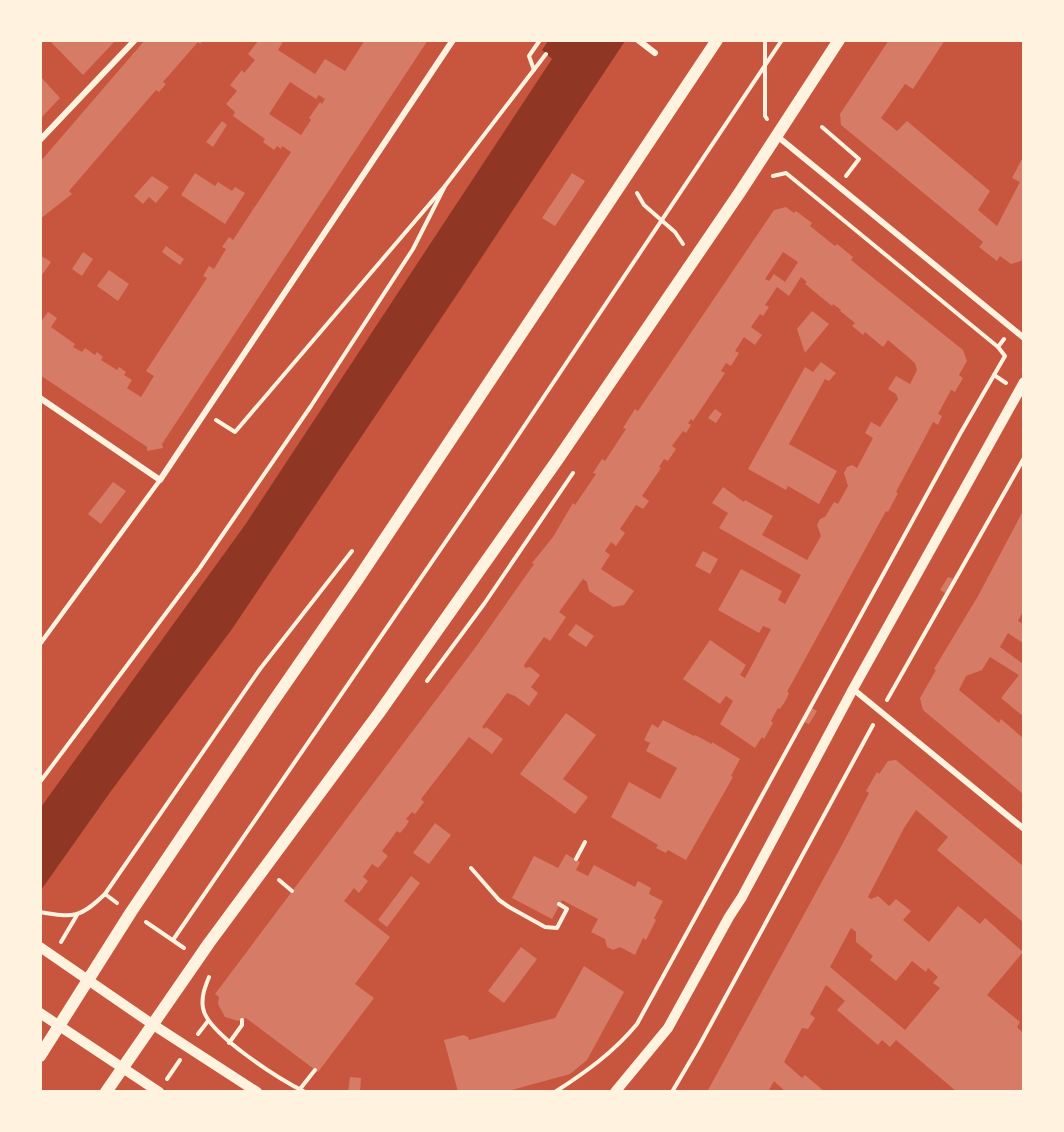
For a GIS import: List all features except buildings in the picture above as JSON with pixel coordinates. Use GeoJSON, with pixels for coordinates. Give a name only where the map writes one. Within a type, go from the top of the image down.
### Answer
{"type":"FeatureCollection","features":[{"type":"Feature","properties":{"kind":"main road"},"geometry":{"type":"LineString","coordinates":[[40,1056],[131,912],[365,569],[717,40]]}},
{"type":"Feature","properties":{"kind":"main road"},"geometry":{"type":"LineString","coordinates":[[106,1092],[198,958],[379,713],[558,459],[694,260],[838,40]]}},
{"type":"Feature","properties":{"kind":"street"},"geometry":{"type":"LineString","coordinates":[[40,140],[135,40]]}},
{"type":"Feature","properties":{"kind":"street"},"geometry":{"type":"LineString","coordinates":[[40,398],[160,480],[453,40]]}},
{"type":"Feature","properties":{"kind":"street"},"geometry":{"type":"LineString","coordinates":[[638,40],[656,53]]}},
{"type":"Feature","properties":{"kind":"street"},"geometry":{"type":"LineString","coordinates":[[777,135],[1023,338]]}},
{"type":"Feature","properties":{"kind":"street"},"geometry":{"type":"LineString","coordinates":[[615,1092],[668,1028],[1023,382]]}},
{"type":"Feature","properties":{"kind":"street"},"geometry":{"type":"LineString","coordinates":[[853,689],[1023,830]]}},
{"type":"Feature","properties":{"kind":"street"},"geometry":{"type":"LineString","coordinates":[[43,949],[257,1092]]}},
{"type":"Feature","properties":{"kind":"street"},"geometry":{"type":"LineString","coordinates":[[40,1013],[159,1092]]}},
{"type":"Feature","properties":{"kind":"lane"},"geometry":{"type":"LineString","coordinates":[[40,644],[160,480]]}},
{"type":"Feature","properties":{"kind":"path"},"geometry":{"type":"LineString","coordinates":[[534,70],[529,56],[540,40]]}},
{"type":"Feature","properties":{"kind":"path"},"geometry":{"type":"LineString","coordinates":[[765,40],[765,116],[777,135]]}},
{"type":"Feature","properties":{"kind":"path"},"geometry":{"type":"LineString","coordinates":[[172,940],[503,458],[782,40]]}},
{"type":"Feature","properties":{"kind":"path"},"geometry":{"type":"LineString","coordinates":[[205,413],[235,432],[445,186],[546,54]]}},
{"type":"Feature","properties":{"kind":"path"},"geometry":{"type":"LineString","coordinates":[[822,127],[851,152]]}},
{"type":"Feature","properties":{"kind":"path"},"geometry":{"type":"LineString","coordinates":[[555,1092],[601,1060],[625,1039],[637,1024],[1005,356],[998,347],[786,173],[774,175],[768,184]]}},
{"type":"Feature","properties":{"kind":"path"},"geometry":{"type":"LineString","coordinates":[[623,184],[638,194],[644,205],[675,232],[694,260]]}},
{"type":"Feature","properties":{"kind":"path"},"geometry":{"type":"LineString","coordinates":[[40,782],[199,569],[311,406],[413,249],[445,186]]}},
{"type":"Feature","properties":{"kind":"path"},"geometry":{"type":"LineString","coordinates":[[998,347],[1012,330]]}},
{"type":"Feature","properties":{"kind":"path"},"geometry":{"type":"LineString","coordinates":[[672,1092],[1023,458]]}},
{"type":"Feature","properties":{"kind":"path"},"geometry":{"type":"LineString","coordinates":[[422,687],[484,604],[574,472]]}},
{"type":"Feature","properties":{"kind":"path"},"geometry":{"type":"LineString","coordinates":[[40,912],[68,917],[90,909],[105,894],[254,678],[356,546]]}},
{"type":"Feature","properties":{"kind":"path"},"geometry":{"type":"LineString","coordinates":[[576,859],[585,842]]}},
{"type":"Feature","properties":{"kind":"path"},"geometry":{"type":"LineString","coordinates":[[471,868],[499,900],[545,927],[557,928],[567,909],[560,904]]}},
{"type":"Feature","properties":{"kind":"path"},"geometry":{"type":"LineString","coordinates":[[272,889],[285,871]]}},
{"type":"Feature","properties":{"kind":"path"},"geometry":{"type":"LineString","coordinates":[[279,880],[292,891]]}},
{"type":"Feature","properties":{"kind":"path"},"geometry":{"type":"LineString","coordinates":[[105,894],[215,969],[204,989],[203,1009],[208,1021],[218,1034],[303,1090],[315,1070]]}},
{"type":"Feature","properties":{"kind":"path"},"geometry":{"type":"LineString","coordinates":[[229,1043],[242,1025],[242,1020]]}},
{"type":"Feature","properties":{"kind":"shaded area"},"geometry":{"type":"Polygon","coordinates":[[[548,41],[625,41],[232,629],[111,791],[41,890],[41,807],[245,525],[552,59],[542,50],[548,41]]]}}]}
